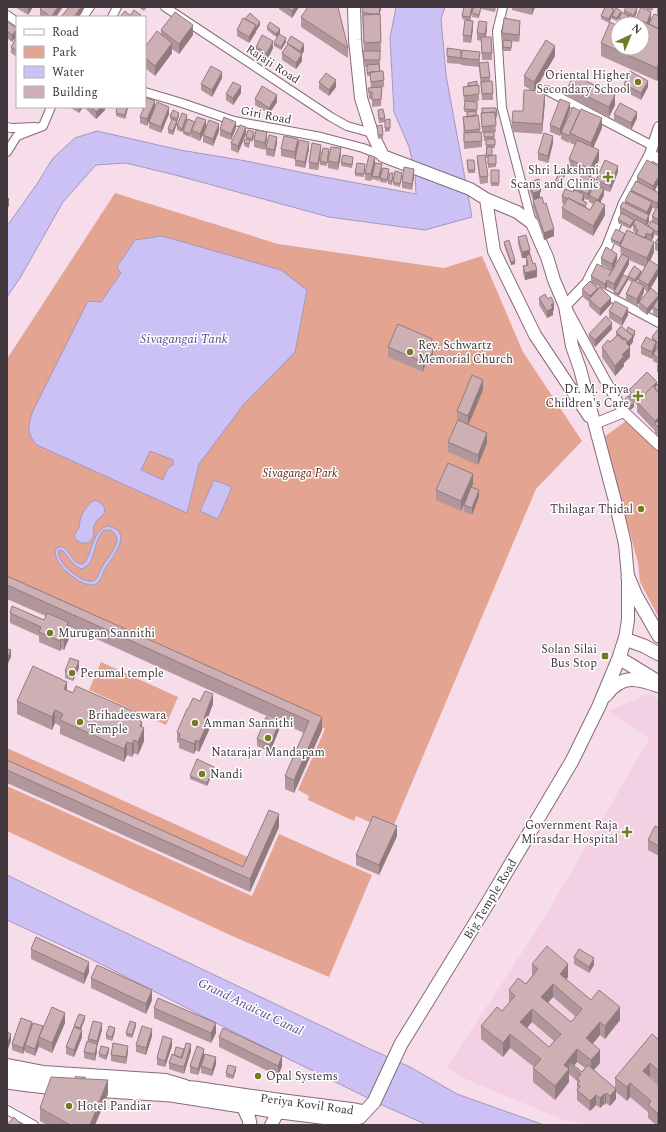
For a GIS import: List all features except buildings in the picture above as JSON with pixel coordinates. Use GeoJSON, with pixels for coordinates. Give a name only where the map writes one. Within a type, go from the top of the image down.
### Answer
{"type":"FeatureCollection","features":[{"type":"Feature","properties":{"kind":"main road"},"geometry":{"type":"LineString","coordinates":[[354,7],[355,40],[361,98],[372,133],[383,156],[470,189],[486,199],[516,212],[532,223],[547,257],[554,280],[565,306],[572,346],[580,370],[625,544],[628,577],[628,620],[626,639],[659,654]]}},
{"type":"Feature","properties":{"kind":"main road"},"geometry":{"type":"LineString","coordinates":[[486,199],[494,251],[535,335],[594,424]]}},
{"type":"Feature","properties":{"kind":"main road"},"geometry":{"type":"LineString","coordinates":[[628,577],[636,596],[659,636]]}},
{"type":"Feature","properties":{"kind":"main road","name":"Big Temple Road"},"geometry":{"type":"LineString","coordinates":[[365,1112],[374,1102],[397,1052],[572,761],[598,706],[626,639]]}},
{"type":"Feature","properties":{"kind":"main road"},"geometry":{"type":"LineString","coordinates":[[619,658],[659,683]]}},
{"type":"Feature","properties":{"kind":"main road"},"geometry":{"type":"LineString","coordinates":[[598,706],[613,686],[621,681],[631,679],[643,680],[659,686]]}},
{"type":"Feature","properties":{"kind":"main road"},"geometry":{"type":"LineString","coordinates":[[7,1072],[171,1090]]}},
{"type":"Feature","properties":{"kind":"main road"},"geometry":{"type":"LineString","coordinates":[[7,1082],[79,1090],[171,1090]]}},
{"type":"Feature","properties":{"kind":"main road","name":"Periya Kovil Road"},"geometry":{"type":"LineString","coordinates":[[171,1090],[194,1088],[281,1106]]}},
{"type":"Feature","properties":{"kind":"main road","name":"Periya Kovil Road"},"geometry":{"type":"LineString","coordinates":[[171,1090],[243,1106],[281,1106],[355,1110],[365,1112]]}},
{"type":"Feature","properties":{"kind":"main road"},"geometry":{"type":"LineString","coordinates":[[243,1106],[250,1125]]}},
{"type":"Feature","properties":{"kind":"main road"},"geometry":{"type":"LineString","coordinates":[[270,1125],[281,1106]]}},
{"type":"Feature","properties":{"kind":"street"},"geometry":{"type":"LineString","coordinates":[[84,16],[90,7]]}},
{"type":"Feature","properties":{"kind":"street"},"geometry":{"type":"LineString","coordinates":[[112,16],[117,7]]}},
{"type":"Feature","properties":{"kind":"street","name":"Rajaji Road"},"geometry":{"type":"LineString","coordinates":[[165,7],[331,117],[347,126],[372,133]]}},
{"type":"Feature","properties":{"kind":"street"},"geometry":{"type":"LineString","coordinates":[[503,7],[497,31],[502,108],[532,223]]}},
{"type":"Feature","properties":{"kind":"street"},"geometry":{"type":"LineString","coordinates":[[7,15],[16,21]]}},
{"type":"Feature","properties":{"kind":"street"},"geometry":{"type":"LineString","coordinates":[[546,90],[654,153]]}},
{"type":"Feature","properties":{"kind":"street","name":"Giri Road"},"geometry":{"type":"LineString","coordinates":[[146,92],[234,121],[321,136],[363,148],[383,156]]}},
{"type":"Feature","properties":{"kind":"street"},"geometry":{"type":"LineString","coordinates":[[7,152],[17,136],[44,126],[51,108]]}},
{"type":"Feature","properties":{"kind":"street"},"geometry":{"type":"LineString","coordinates":[[7,127],[44,126]]}},
{"type":"Feature","properties":{"kind":"street"},"geometry":{"type":"LineString","coordinates":[[659,127],[654,153],[624,203],[607,247],[587,284],[565,306],[624,412],[659,445]]}},
{"type":"Feature","properties":{"kind":"street"},"geometry":{"type":"LineString","coordinates":[[587,284],[632,310],[659,322]]}},
{"type":"Feature","properties":{"kind":"street"},"geometry":{"type":"LineString","coordinates":[[594,424],[624,412]]}},
{"type":"Feature","properties":{"kind":"street"},"geometry":{"type":"LineString","coordinates":[[7,1063],[42,1070],[166,1078],[194,1088]]}},
{"type":"Feature","properties":{"kind":"street"},"geometry":{"type":"LineString","coordinates":[[7,1110],[34,1125]]}},
{"type":"Feature","properties":{"kind":"shaded area","name":"Government Raja Mirasdar Hospital"},"geometry":{"type":"Polygon","coordinates":[[[649,694],[659,700],[659,1125],[591,1125],[561,1119],[470,1081],[446,1068],[539,927],[650,738],[609,711],[649,694]]]}},
{"type":"Feature","properties":{"kind":"green space","name":"Sivaganga Park"},"geometry":{"type":"Polygon","coordinates":[[[115,193],[278,244],[444,268],[482,256],[523,352],[582,441],[536,489],[391,832],[356,816],[354,821],[308,800],[309,796],[298,790],[325,729],[7,587],[7,359],[115,193]]]}},
{"type":"Feature","properties":{"kind":"green space","name":"Thilagar Thidal"},"geometry":{"type":"Polygon","coordinates":[[[626,421],[659,452],[659,618],[640,582],[638,563],[604,437],[626,421]]]}},
{"type":"Feature","properties":{"kind":"green space"},"geometry":{"type":"Polygon","coordinates":[[[101,662],[178,697],[166,725],[89,690],[101,662]]]}},
{"type":"Feature","properties":{"kind":"green space"},"geometry":{"type":"Polygon","coordinates":[[[7,748],[252,859],[242,879],[7,772],[7,748]]]}},
{"type":"Feature","properties":{"kind":"green space"},"geometry":{"type":"Polygon","coordinates":[[[7,786],[252,896],[279,834],[372,875],[329,977],[232,936],[7,831],[7,786]]]}},
{"type":"Feature","properties":{"kind":"water"},"geometry":{"type":"Polygon","coordinates":[[[396,7],[445,7],[441,19],[446,75],[472,217],[425,230],[329,217],[126,163],[96,165],[63,202],[20,278],[7,297],[7,226],[37,184],[53,158],[75,138],[97,131],[180,150],[246,161],[416,194],[415,172],[409,147],[394,112],[390,38],[396,7]]]}},
{"type":"Feature","properties":{"kind":"water","name":"Sivagangai Tank"},"geometry":{"type":"Polygon","coordinates":[[[162,236],[281,270],[307,290],[295,352],[244,404],[199,464],[187,513],[37,445],[31,437],[29,429],[33,411],[88,301],[101,302],[121,273],[117,267],[135,240],[162,236]],[[150,451],[141,470],[163,480],[165,473],[173,465],[173,460],[150,451]]]}},
{"type":"Feature","properties":{"kind":"water"},"geometry":{"type":"Polygon","coordinates":[[[214,480],[232,487],[218,519],[200,511],[214,480]]]}},
{"type":"Feature","properties":{"kind":"water"},"geometry":{"type":"Polygon","coordinates":[[[95,500],[103,505],[104,514],[95,523],[94,536],[92,539],[87,543],[79,542],[74,537],[79,528],[80,520],[89,505],[95,500]]]}},
{"type":"Feature","properties":{"kind":"water"},"geometry":{"type":"Polygon","coordinates":[[[107,526],[115,529],[120,533],[120,544],[105,569],[100,581],[96,584],[90,585],[76,579],[63,569],[55,554],[55,550],[59,547],[63,547],[76,562],[82,564],[88,556],[93,542],[101,529],[107,526]],[[104,530],[100,535],[90,563],[81,569],[73,563],[63,551],[59,550],[59,555],[65,566],[70,571],[87,581],[92,581],[97,578],[101,568],[116,544],[117,540],[115,534],[111,530],[104,530]]]}},
{"type":"Feature","properties":{"kind":"water","name":"Grand Anaicut Canal"},"geometry":{"type":"Polygon","coordinates":[[[7,875],[410,1067],[457,1094],[544,1125],[427,1125],[382,1105],[89,958],[7,920],[7,875]]]}},
{"type":"Feature","properties":{"kind":"place","name":"Oriental Higher Secondary School"},"geometry":{"type":"Point","coordinates":[638,82]}},
{"type":"Feature","properties":{"kind":"place","name":"Shri Lakshmi Scans and Clinic"},"geometry":{"type":"Point","coordinates":[608,177]}},
{"type":"Feature","properties":{"kind":"place","name":"Rev. Schwartz Memorial Church"},"geometry":{"type":"Point","coordinates":[410,352]}},
{"type":"Feature","properties":{"kind":"place","name":"Dr. M. Priya Children's Care"},"geometry":{"type":"Point","coordinates":[638,396]}},
{"type":"Feature","properties":{"kind":"place","name":"Thilagar Thidal"},"geometry":{"type":"Point","coordinates":[641,509]}},
{"type":"Feature","properties":{"kind":"place","name":"Murugan Sannithi"},"geometry":{"type":"Point","coordinates":[50,633]}},
{"type":"Feature","properties":{"kind":"place","name":"Solan Silai Bus Stop"},"geometry":{"type":"Point","coordinates":[605,656]}},
{"type":"Feature","properties":{"kind":"place","name":"Perumal temple"},"geometry":{"type":"Point","coordinates":[72,673]}},
{"type":"Feature","properties":{"kind":"place","name":"Brihadeeswara Temple"},"geometry":{"type":"Point","coordinates":[80,722]}},
{"type":"Feature","properties":{"kind":"place","name":"Amman Sannithi"},"geometry":{"type":"Point","coordinates":[195,723]}},
{"type":"Feature","properties":{"kind":"place","name":"Natarajar Mandapam"},"geometry":{"type":"Point","coordinates":[268,738]}},
{"type":"Feature","properties":{"kind":"place","name":"Nandi"},"geometry":{"type":"Point","coordinates":[202,774]}},
{"type":"Feature","properties":{"kind":"place","name":"Government Raja Mirasdar Hospital"},"geometry":{"type":"Point","coordinates":[627,832]}},
{"type":"Feature","properties":{"kind":"place","name":"Opal Systems"},"geometry":{"type":"Point","coordinates":[258,1076]}},
{"type":"Feature","properties":{"kind":"place","name":"Hotel Pandiar"},"geometry":{"type":"Point","coordinates":[69,1106]}}]}
